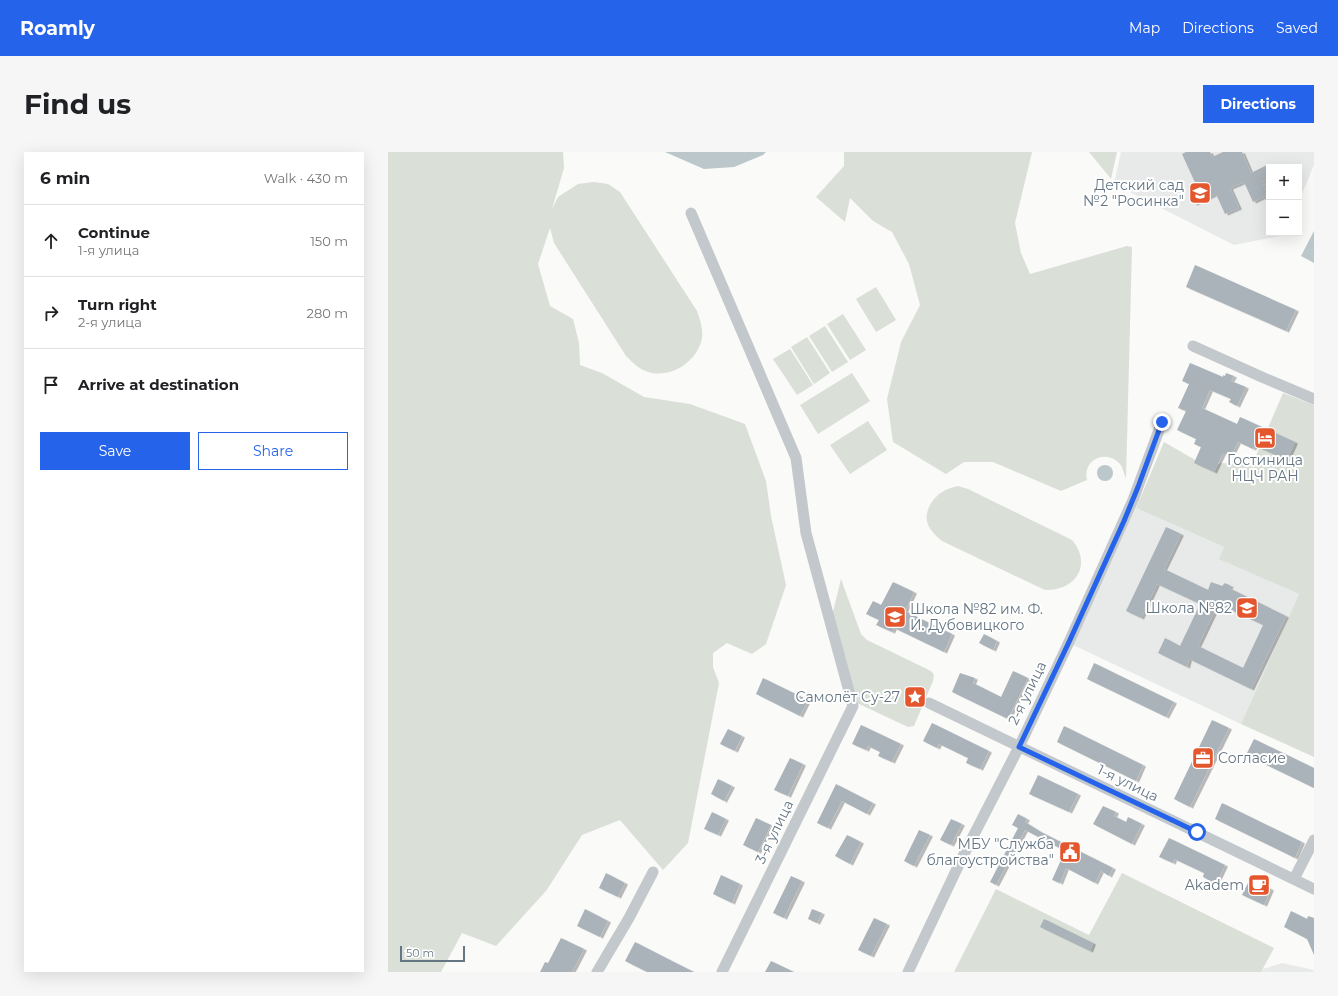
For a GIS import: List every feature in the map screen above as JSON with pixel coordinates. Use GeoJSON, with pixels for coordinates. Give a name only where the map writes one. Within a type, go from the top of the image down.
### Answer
{"type":"FeatureCollection","features":[{"type":"Feature","properties":{"kind":"street","name":"3-я улица"},"geometry":{"type":"LineString","coordinates":[[691,214],[796,458],[806,533],[853,706],[722,972]]}},
{"type":"Feature","properties":{"kind":"street"},"geometry":{"type":"LineString","coordinates":[[1193,346],[1314,399]]}},
{"type":"Feature","properties":{"kind":"street","name":"2-я улица"},"geometry":{"type":"LineString","coordinates":[[908,972],[963,856],[1019,747],[1072,635],[1124,521],[1162,422]]}},
{"type":"Feature","properties":{"kind":"street","name":"1-я улица"},"geometry":{"type":"LineString","coordinates":[[929,703],[1314,889]]}},
{"type":"Feature","properties":{"kind":"street"},"geometry":{"type":"LineString","coordinates":[[1294,879],[1314,840]]}},
{"type":"Feature","properties":{"kind":"street"},"geometry":{"type":"LineString","coordinates":[[597,972],[629,918],[652,872]]}},
{"type":"Feature","properties":{"kind":"shaded area"},"geometry":{"type":"Polygon","coordinates":[[[388,152],[563,152],[564,168],[552,209],[558,197],[578,184],[594,182],[608,184],[620,192],[697,311],[701,324],[702,338],[695,354],[682,366],[666,373],[648,372],[634,363],[626,356],[554,243],[550,228],[538,264],[550,306],[573,319],[579,343],[580,365],[602,373],[644,397],[690,404],[745,424],[766,481],[771,516],[786,585],[766,644],[752,654],[727,643],[713,653],[713,667],[719,683],[688,843],[663,870],[620,820],[582,835],[546,891],[496,946],[462,933],[441,972],[388,972],[388,152]]]}},
{"type":"Feature","properties":{"kind":"shaded area"},"geometry":{"type":"Polygon","coordinates":[[[665,152],[766,152],[763,155],[734,167],[704,169],[665,152]]]}},
{"type":"Feature","properties":{"kind":"shaded area"},"geometry":{"type":"Polygon","coordinates":[[[844,152],[1032,152],[1015,223],[1021,253],[1030,274],[1127,246],[1132,247],[1126,479],[1120,464],[1109,457],[1097,458],[1088,467],[1086,473],[1087,480],[1061,491],[993,462],[964,462],[946,474],[893,442],[887,399],[901,342],[920,305],[909,264],[892,232],[873,221],[850,198],[845,222],[816,197],[844,166],[844,152]]]}},
{"type":"Feature","properties":{"kind":"shaded area"},"geometry":{"type":"Polygon","coordinates":[[[1089,152],[1117,152],[1111,179],[1089,152]]]}},
{"type":"Feature","properties":{"kind":"shaded area","name":"Детский сад №2 \"Росинка\""},"geometry":{"type":"Polygon","coordinates":[[[1121,152],[1314,152],[1314,165],[1302,194],[1302,164],[1266,164],[1266,236],[1280,236],[1234,245],[1114,184],[1121,152]]]}},
{"type":"Feature","properties":{"kind":"shaded area"},"geometry":{"type":"Polygon","coordinates":[[[1314,231],[1314,263],[1301,256],[1314,231]]]}},
{"type":"Feature","properties":{"kind":"shaded area"},"geometry":{"type":"Polygon","coordinates":[[[876,287],[896,320],[876,332],[856,299],[876,287]]]}},
{"type":"Feature","properties":{"kind":"shaded area"},"geometry":{"type":"Polygon","coordinates":[[[843,314],[866,350],[850,360],[827,324],[843,314]]]}},
{"type":"Feature","properties":{"kind":"shaded area"},"geometry":{"type":"Polygon","coordinates":[[[825,326],[848,362],[832,372],[809,336],[825,326]]]}},
{"type":"Feature","properties":{"kind":"shaded area"},"geometry":{"type":"Polygon","coordinates":[[[807,337],[830,373],[814,384],[791,347],[807,337]]]}},
{"type":"Feature","properties":{"kind":"shaded area"},"geometry":{"type":"Polygon","coordinates":[[[790,349],[813,385],[797,395],[773,359],[790,349]]]}},
{"type":"Feature","properties":{"kind":"shaded area"},"geometry":{"type":"Polygon","coordinates":[[[852,373],[870,401],[818,434],[800,405],[852,373]]]}},
{"type":"Feature","properties":{"kind":"shaded area"},"geometry":{"type":"Polygon","coordinates":[[[1283,393],[1314,405],[1314,757],[1241,724],[1299,594],[1219,559],[1224,547],[1136,508],[1164,442],[1197,461],[1212,466],[1221,463],[1252,465],[1283,393]]]}},
{"type":"Feature","properties":{"kind":"shaded area"},"geometry":{"type":"Polygon","coordinates":[[[868,421],[887,450],[850,474],[830,445],[868,421]]]}},
{"type":"Feature","properties":{"kind":"shaded area"},"geometry":{"type":"Polygon","coordinates":[[[1102,465],[1108,465],[1113,470],[1111,479],[1108,481],[1102,481],[1097,476],[1097,470],[1102,465]]]}},
{"type":"Feature","properties":{"kind":"shaded area"},"geometry":{"type":"Polygon","coordinates":[[[958,486],[968,489],[1072,540],[1078,549],[1081,558],[1081,567],[1078,575],[1065,586],[1045,590],[942,541],[928,525],[928,511],[933,501],[945,490],[958,486]]]}},
{"type":"Feature","properties":{"kind":"shaded area"},"geometry":{"type":"Polygon","coordinates":[[[1136,508],[1224,547],[1220,559],[1299,594],[1241,724],[1071,644],[1136,508]]]}},
{"type":"Feature","properties":{"kind":"shaded area"},"geometry":{"type":"Polygon","coordinates":[[[841,579],[861,634],[867,640],[931,671],[934,675],[933,681],[914,726],[908,727],[857,703],[832,616],[841,579]]]}},
{"type":"Feature","properties":{"kind":"shaded area"},"geometry":{"type":"Polygon","coordinates":[[[1122,873],[1274,948],[1261,972],[954,972],[996,889],[1089,935],[1122,873]]]}},
{"type":"Feature","properties":{"kind":"shaded area"},"geometry":{"type":"Polygon","coordinates":[[[1282,963],[1314,970],[1313,972],[1261,972],[1263,969],[1282,963]]]}},
{"type":"Feature","properties":{"kind":"building"},"geometry":{"type":"Polygon","coordinates":[[[1186,152],[1210,152],[1212,157],[1223,152],[1242,152],[1251,173],[1266,166],[1266,180],[1262,182],[1266,191],[1266,196],[1253,202],[1244,182],[1230,188],[1239,208],[1225,214],[1216,194],[1194,204],[1189,191],[1197,187],[1182,154],[1186,152]]]}},
{"type":"Feature","properties":{"kind":"building"},"geometry":{"type":"Polygon","coordinates":[[[1195,265],[1296,310],[1286,331],[1186,287],[1195,265]]]}},
{"type":"Feature","properties":{"kind":"building"},"geometry":{"type":"Polygon","coordinates":[[[1190,363],[1223,377],[1226,373],[1234,376],[1231,381],[1246,387],[1237,406],[1229,402],[1231,399],[1210,390],[1202,408],[1237,424],[1240,417],[1295,442],[1287,460],[1255,446],[1253,449],[1238,442],[1233,452],[1223,453],[1214,472],[1194,463],[1201,447],[1194,444],[1196,439],[1177,430],[1186,411],[1178,408],[1189,384],[1182,381],[1190,363]]]}},
{"type":"Feature","properties":{"kind":"building","name":"Школа №82"},"geometry":{"type":"Polygon","coordinates":[[[1166,527],[1181,534],[1164,569],[1208,590],[1211,582],[1222,586],[1225,583],[1231,586],[1229,588],[1286,616],[1251,689],[1189,659],[1187,667],[1158,653],[1165,638],[1180,646],[1200,604],[1157,584],[1141,618],[1126,611],[1166,527]],[[1218,604],[1198,646],[1243,668],[1263,625],[1218,604]]]}},
{"type":"Feature","properties":{"kind":"building","name":"Школа №82 им. Ф. И. Дубовицкого"},"geometry":{"type":"Polygon","coordinates":[[[893,582],[914,592],[905,611],[952,634],[944,652],[894,628],[892,632],[876,625],[879,620],[866,614],[873,601],[881,605],[893,582]]]}},
{"type":"Feature","properties":{"kind":"building"},"geometry":{"type":"Polygon","coordinates":[[[984,634],[997,641],[993,650],[979,643],[984,634]]]}},
{"type":"Feature","properties":{"kind":"building"},"geometry":{"type":"Polygon","coordinates":[[[1094,663],[1174,702],[1166,717],[1087,679],[1094,663]]]}},
{"type":"Feature","properties":{"kind":"building"},"geometry":{"type":"Polygon","coordinates":[[[1013,671],[1028,678],[1008,719],[952,692],[960,673],[975,678],[973,683],[1001,697],[1013,671]]]}},
{"type":"Feature","properties":{"kind":"building"},"geometry":{"type":"Polygon","coordinates":[[[763,678],[808,700],[800,716],[756,694],[763,678]]]}},
{"type":"Feature","properties":{"kind":"building"},"geometry":{"type":"Polygon","coordinates":[[[1212,720],[1229,728],[1190,807],[1174,799],[1212,720]]]}},
{"type":"Feature","properties":{"kind":"building"},"geometry":{"type":"Polygon","coordinates":[[[932,723],[989,751],[980,769],[966,763],[968,758],[939,744],[937,748],[923,741],[932,723]]]}},
{"type":"Feature","properties":{"kind":"building"},"geometry":{"type":"Polygon","coordinates":[[[861,725],[901,744],[892,762],[878,756],[880,752],[868,746],[866,750],[852,744],[861,725]]]}},
{"type":"Feature","properties":{"kind":"building"},"geometry":{"type":"Polygon","coordinates":[[[1064,726],[1143,765],[1136,781],[1057,742],[1064,726]]]}},
{"type":"Feature","properties":{"kind":"building"},"geometry":{"type":"Polygon","coordinates":[[[728,729],[742,736],[735,751],[720,744],[728,729]]]}},
{"type":"Feature","properties":{"kind":"building"},"geometry":{"type":"Polygon","coordinates":[[[1254,739],[1314,768],[1314,788],[1246,755],[1254,739]]]}},
{"type":"Feature","properties":{"kind":"building"},"geometry":{"type":"Polygon","coordinates":[[[790,758],[803,764],[788,796],[774,790],[790,758]]]}},
{"type":"Feature","properties":{"kind":"building"},"geometry":{"type":"Polygon","coordinates":[[[1038,775],[1078,794],[1069,812],[1029,794],[1038,775]]]}},
{"type":"Feature","properties":{"kind":"building"},"geometry":{"type":"Polygon","coordinates":[[[718,779],[732,786],[724,801],[711,794],[718,779]]]}},
{"type":"Feature","properties":{"kind":"building"},"geometry":{"type":"Polygon","coordinates":[[[836,784],[873,803],[867,814],[842,801],[828,828],[817,823],[836,784]]]}},
{"type":"Feature","properties":{"kind":"building"},"geometry":{"type":"Polygon","coordinates":[[[1222,803],[1302,842],[1295,858],[1215,819],[1222,803]]]}},
{"type":"Feature","properties":{"kind":"building"},"geometry":{"type":"Polygon","coordinates":[[[1103,806],[1116,812],[1114,816],[1126,822],[1128,817],[1142,824],[1132,844],[1093,824],[1103,806]]]}},
{"type":"Feature","properties":{"kind":"building"},"geometry":{"type":"Polygon","coordinates":[[[712,812],[726,819],[718,835],[704,829],[712,812]]]}},
{"type":"Feature","properties":{"kind":"building"},"geometry":{"type":"Polygon","coordinates":[[[1018,814],[1027,819],[1025,822],[1041,832],[1113,868],[1109,876],[1101,871],[1095,883],[1066,868],[1060,883],[1052,880],[1065,851],[1025,830],[996,885],[990,882],[1018,828],[1012,825],[1018,814]]]}},
{"type":"Feature","properties":{"kind":"building"},"geometry":{"type":"Polygon","coordinates":[[[756,818],[771,825],[758,852],[743,845],[756,818]]]}},
{"type":"Feature","properties":{"kind":"building"},"geometry":{"type":"Polygon","coordinates":[[[951,819],[962,824],[951,845],[940,840],[951,819]]]}},
{"type":"Feature","properties":{"kind":"building"},"geometry":{"type":"Polygon","coordinates":[[[919,830],[930,835],[914,866],[904,861],[919,830]]]}},
{"type":"Feature","properties":{"kind":"building"},"geometry":{"type":"Polygon","coordinates":[[[847,835],[861,842],[850,864],[835,856],[847,835]]]}},
{"type":"Feature","properties":{"kind":"building"},"geometry":{"type":"Polygon","coordinates":[[[1169,838],[1225,865],[1216,884],[1203,877],[1204,873],[1174,859],[1173,863],[1159,857],[1169,838]]]}},
{"type":"Feature","properties":{"kind":"building"},"geometry":{"type":"Polygon","coordinates":[[[606,873],[625,883],[618,897],[599,888],[606,873]]]}},
{"type":"Feature","properties":{"kind":"building"},"geometry":{"type":"Polygon","coordinates":[[[721,875],[740,884],[732,903],[713,894],[721,875]]]}},
{"type":"Feature","properties":{"kind":"building"},"geometry":{"type":"Polygon","coordinates":[[[791,876],[802,881],[784,918],[773,913],[791,876]]]}},
{"type":"Feature","properties":{"kind":"building"},"geometry":{"type":"Polygon","coordinates":[[[1250,879],[1271,889],[1264,905],[1242,895],[1250,879]]]}},
{"type":"Feature","properties":{"kind":"building"},"geometry":{"type":"Polygon","coordinates":[[[585,909],[608,921],[600,937],[577,926],[585,909]]]}},
{"type":"Feature","properties":{"kind":"building"},"geometry":{"type":"Polygon","coordinates":[[[812,909],[822,913],[817,923],[808,919],[812,909]]]}},
{"type":"Feature","properties":{"kind":"building"},"geometry":{"type":"Polygon","coordinates":[[[1291,911],[1307,919],[1308,916],[1314,918],[1314,955],[1307,939],[1284,927],[1291,911]]]}},
{"type":"Feature","properties":{"kind":"building"},"geometry":{"type":"Polygon","coordinates":[[[874,918],[887,924],[871,956],[858,950],[874,918]]]}},
{"type":"Feature","properties":{"kind":"building"},"geometry":{"type":"Polygon","coordinates":[[[1044,919],[1093,943],[1090,951],[1040,927],[1044,919]]]}},
{"type":"Feature","properties":{"kind":"building"},"geometry":{"type":"Polygon","coordinates":[[[561,938],[584,949],[572,972],[540,972],[545,962],[548,963],[561,938]]]}},
{"type":"Feature","properties":{"kind":"building"},"geometry":{"type":"Polygon","coordinates":[[[635,942],[694,972],[647,972],[625,961],[635,942]]]}},
{"type":"Feature","properties":{"kind":"building"},"geometry":{"type":"Polygon","coordinates":[[[771,961],[794,972],[765,972],[771,961]]]}},
{"type":"Feature","properties":{"kind":"place","name":"Детский сад №2 \"Росинка\""},"geometry":{"type":"Point","coordinates":[1200,193]}},
{"type":"Feature","properties":{"kind":"place","name":"Гостиница НЦЧ РАН"},"geometry":{"type":"Point","coordinates":[1265,438]}},
{"type":"Feature","properties":{"kind":"place","name":"Школа №82"},"geometry":{"type":"Point","coordinates":[1247,608]}},
{"type":"Feature","properties":{"kind":"place","name":"Школа №82 им. Ф. И. Дубовицкого"},"geometry":{"type":"Point","coordinates":[895,617]}},
{"type":"Feature","properties":{"kind":"place","name":"Самолёт Су-27"},"geometry":{"type":"Point","coordinates":[915,697]}},
{"type":"Feature","properties":{"kind":"place","name":"Согласие"},"geometry":{"type":"Point","coordinates":[1203,758]}},
{"type":"Feature","properties":{"kind":"place","name":"МБУ \"Служба благоустройства\""},"geometry":{"type":"Point","coordinates":[1070,852]}},
{"type":"Feature","properties":{"kind":"place","name":"Akadem"},"geometry":{"type":"Point","coordinates":[1259,885]}},
{"type":"Feature","properties":{"kind":"route"},"geometry":{"type":"LineString","coordinates":[[1162,422],[1124,521],[1019,747],[1197,832]]}}]}
